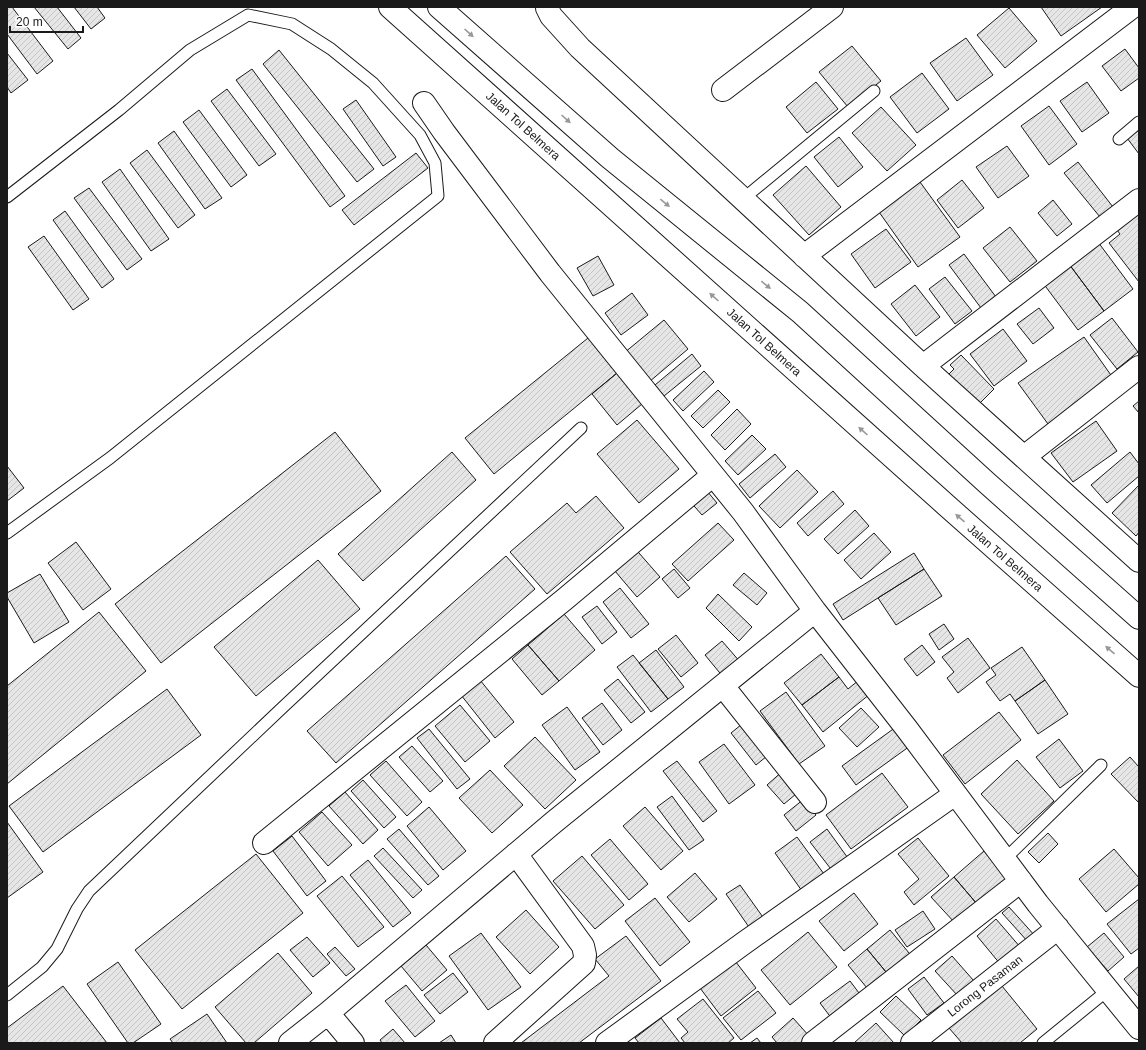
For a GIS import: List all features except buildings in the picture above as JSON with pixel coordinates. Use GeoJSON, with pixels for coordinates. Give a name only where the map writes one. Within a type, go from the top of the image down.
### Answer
{"type":"FeatureCollection","features":[{"type":"Feature","properties":{"kind":"main road","name":"Jalan Tol Belmera"},"geometry":{"type":"LineString","coordinates":[[390,7],[934,495],[1139,676]]}},
{"type":"Feature","properties":{"kind":"main road"},"geometry":{"type":"LineString","coordinates":[[439,7],[610,158],[800,312],[987,483],[1139,618]]}},
{"type":"Feature","properties":{"kind":"main road"},"geometry":{"type":"LineString","coordinates":[[546,7],[551,16],[580,48],[923,366],[1139,561]]}},
{"type":"Feature","properties":{"kind":"main road"},"geometry":{"type":"LineString","coordinates":[[723,90],[832,7]]}},
{"type":"Feature","properties":{"kind":"main road"},"geometry":{"type":"LineString","coordinates":[[804,256],[1134,12]]}},
{"type":"Feature","properties":{"kind":"main road"},"geometry":{"type":"LineString","coordinates":[[424,103],[444,132],[550,273],[743,512],[815,612],[1021,881],[1139,1028]]}},
{"type":"Feature","properties":{"kind":"main road"},"geometry":{"type":"LineString","coordinates":[[923,366],[1139,200]]}},
{"type":"Feature","properties":{"kind":"main road"},"geometry":{"type":"LineString","coordinates":[[1024,457],[1139,367]]}},
{"type":"Feature","properties":{"kind":"main road"},"geometry":{"type":"LineString","coordinates":[[264,843],[565,600],[712,475]]}},
{"type":"Feature","properties":{"kind":"main road"},"geometry":{"type":"LineString","coordinates":[[290,1043],[328,1013],[516,854],[815,612]]}},
{"type":"Feature","properties":{"kind":"main road"},"geometry":{"type":"LineString","coordinates":[[723,686],[815,802]]}},
{"type":"Feature","properties":{"kind":"main road"},"geometry":{"type":"LineString","coordinates":[[607,1043],[744,943],[955,794]]}},
{"type":"Feature","properties":{"kind":"main road"},"geometry":{"type":"LineString","coordinates":[[495,1043],[584,963],[585,955],[583,946],[516,854]]}},
{"type":"Feature","properties":{"kind":"main road"},"geometry":{"type":"LineString","coordinates":[[814,1043],[1021,881]]}},
{"type":"Feature","properties":{"kind":"main road","name":"Lorong Pasaman"},"geometry":{"type":"LineString","coordinates":[[912,1043],[1058,928]]}},
{"type":"Feature","properties":{"kind":"main road"},"geometry":{"type":"LineString","coordinates":[[328,1013],[353,1043]]}},
{"type":"Feature","properties":{"kind":"lane"},"geometry":{"type":"LineString","coordinates":[[7,198],[120,110],[190,50],[248,15],[292,24],[332,49],[373,83],[420,135],[435,163],[438,196],[110,458],[7,533]]}},
{"type":"Feature","properties":{"kind":"lane"},"geometry":{"type":"LineString","coordinates":[[743,199],[874,92]]}},
{"type":"Feature","properties":{"kind":"lane"},"geometry":{"type":"LineString","coordinates":[[1119,139],[1139,122]]}},
{"type":"Feature","properties":{"kind":"lane"},"geometry":{"type":"LineString","coordinates":[[7,995],[42,967],[57,949],[77,909],[88,892],[581,428]]}},
{"type":"Feature","properties":{"kind":"lane"},"geometry":{"type":"LineString","coordinates":[[1005,860],[1101,765]]}},
{"type":"Feature","properties":{"kind":"lane"},"geometry":{"type":"LineString","coordinates":[[1043,1043],[1108,990]]}}]}
